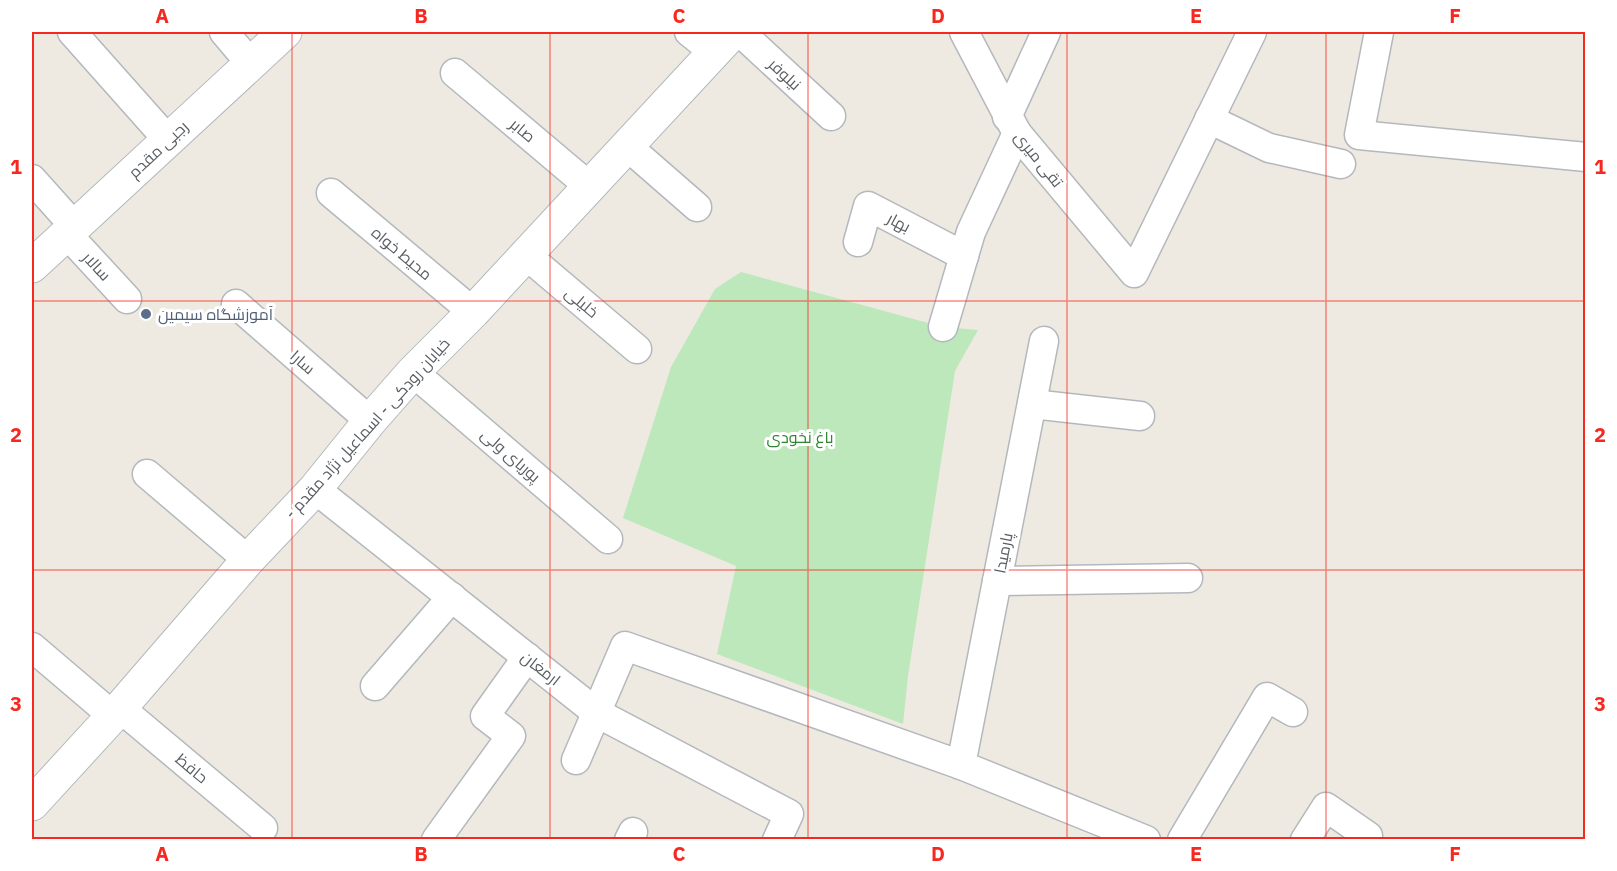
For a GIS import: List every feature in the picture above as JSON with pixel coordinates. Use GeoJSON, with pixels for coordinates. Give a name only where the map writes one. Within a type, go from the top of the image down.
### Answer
{"type":"FeatureCollection","features":[{"type":"Feature","properties":{"kind":"street"},"geometry":{"type":"LineString","coordinates":[[72,32],[168,140]]}},
{"type":"Feature","properties":{"kind":"street"},"geometry":{"type":"LineString","coordinates":[[224,32],[251,64]]}},
{"type":"Feature","properties":{"kind":"street","name":"رجبی مقدم"},"geometry":{"type":"LineString","coordinates":[[32,266],[285,32]]}},
{"type":"Feature","properties":{"kind":"street","name":"نیلوفر"},"geometry":{"type":"LineString","coordinates":[[740,32],[831,116]]}},
{"type":"Feature","properties":{"kind":"street","name":"تقی میری"},"geometry":{"type":"LineString","coordinates":[[964,32],[1012,125],[1134,273],[1209,119]]}},
{"type":"Feature","properties":{"kind":"street"},"geometry":{"type":"LineString","coordinates":[[943,327],[971,232],[1046,32]]}},
{"type":"Feature","properties":{"kind":"street"},"geometry":{"type":"LineString","coordinates":[[1252,32],[1209,119],[1269,148],[1341,164]]}},
{"type":"Feature","properties":{"kind":"street"},"geometry":{"type":"LineString","coordinates":[[1379,32],[1359,135],[1586,157]]}},
{"type":"Feature","properties":{"kind":"street","name":"- خیابان رودکی - اسماعیل نژاد مقدم"},"geometry":{"type":"LineString","coordinates":[[32,804],[117,712],[248,560],[315,489],[413,372],[473,312],[627,146],[712,38]]}},
{"type":"Feature","properties":{"kind":"street","name":"صابر"},"geometry":{"type":"LineString","coordinates":[[455,74],[590,187]]}},
{"type":"Feature","properties":{"kind":"street"},"geometry":{"type":"LineString","coordinates":[[627,146],[697,207]]}},
{"type":"Feature","properties":{"kind":"street","name":"سالار"},"geometry":{"type":"LineString","coordinates":[[32,179],[127,299]]}},
{"type":"Feature","properties":{"kind":"street","name":"محیط خواه"},"geometry":{"type":"LineString","coordinates":[[331,193],[473,312]]}},
{"type":"Feature","properties":{"kind":"street","name":"بهار"},"geometry":{"type":"LineString","coordinates":[[858,242],[868,206],[964,256]]}},
{"type":"Feature","properties":{"kind":"street","name":"خلیلی"},"geometry":{"type":"LineString","coordinates":[[526,255],[638,349]]}},
{"type":"Feature","properties":{"kind":"street","name":"سارا"},"geometry":{"type":"LineString","coordinates":[[236,304],[370,421]]}},
{"type":"Feature","properties":{"kind":"street","name":"پارمیدا"},"geometry":{"type":"LineString","coordinates":[[962,765],[1044,341]]}},
{"type":"Feature","properties":{"kind":"street","name":"پوریای ولی"},"geometry":{"type":"LineString","coordinates":[[413,372],[608,539]]}},
{"type":"Feature","properties":{"kind":"street"},"geometry":{"type":"LineString","coordinates":[[1032,404],[1140,416]]}},
{"type":"Feature","properties":{"kind":"street"},"geometry":{"type":"LineString","coordinates":[[147,474],[248,560]]}},
{"type":"Feature","properties":{"kind":"street","name":"ارمغان"},"geometry":{"type":"LineString","coordinates":[[315,489],[597,713],[789,814],[777,840]]}},
{"type":"Feature","properties":{"kind":"street"},"geometry":{"type":"LineString","coordinates":[[997,581],[1188,578]]}},
{"type":"Feature","properties":{"kind":"street"},"geometry":{"type":"LineString","coordinates":[[375,686],[452,597]]}},
{"type":"Feature","properties":{"kind":"street"},"geometry":{"type":"LineString","coordinates":[[576,760],[625,646],[962,765],[1146,840]]}},
{"type":"Feature","properties":{"kind":"street","name":"حافظ"},"geometry":{"type":"LineString","coordinates":[[32,647],[263,828]]}},
{"type":"Feature","properties":{"kind":"street"},"geometry":{"type":"LineString","coordinates":[[435,840],[511,736],[485,716],[527,657]]}},
{"type":"Feature","properties":{"kind":"street"},"geometry":{"type":"LineString","coordinates":[[1182,840],[1267,697],[1293,712]]}},
{"type":"Feature","properties":{"kind":"street"},"geometry":{"type":"LineString","coordinates":[[1305,840],[1326,807],[1368,836]]}},
{"type":"Feature","properties":{"kind":"green space","name":"باغ نخودی"},"geometry":{"type":"Polygon","coordinates":[[[741,272],[943,327],[978,330],[955,371],[908,676],[903,724],[717,654],[736,566],[623,518],[671,367],[715,289],[741,272]]]}},
{"type":"Feature","properties":{"kind":"place","name":"آموزشگاه سیمین"},"geometry":{"type":"Point","coordinates":[146,314]}}]}
